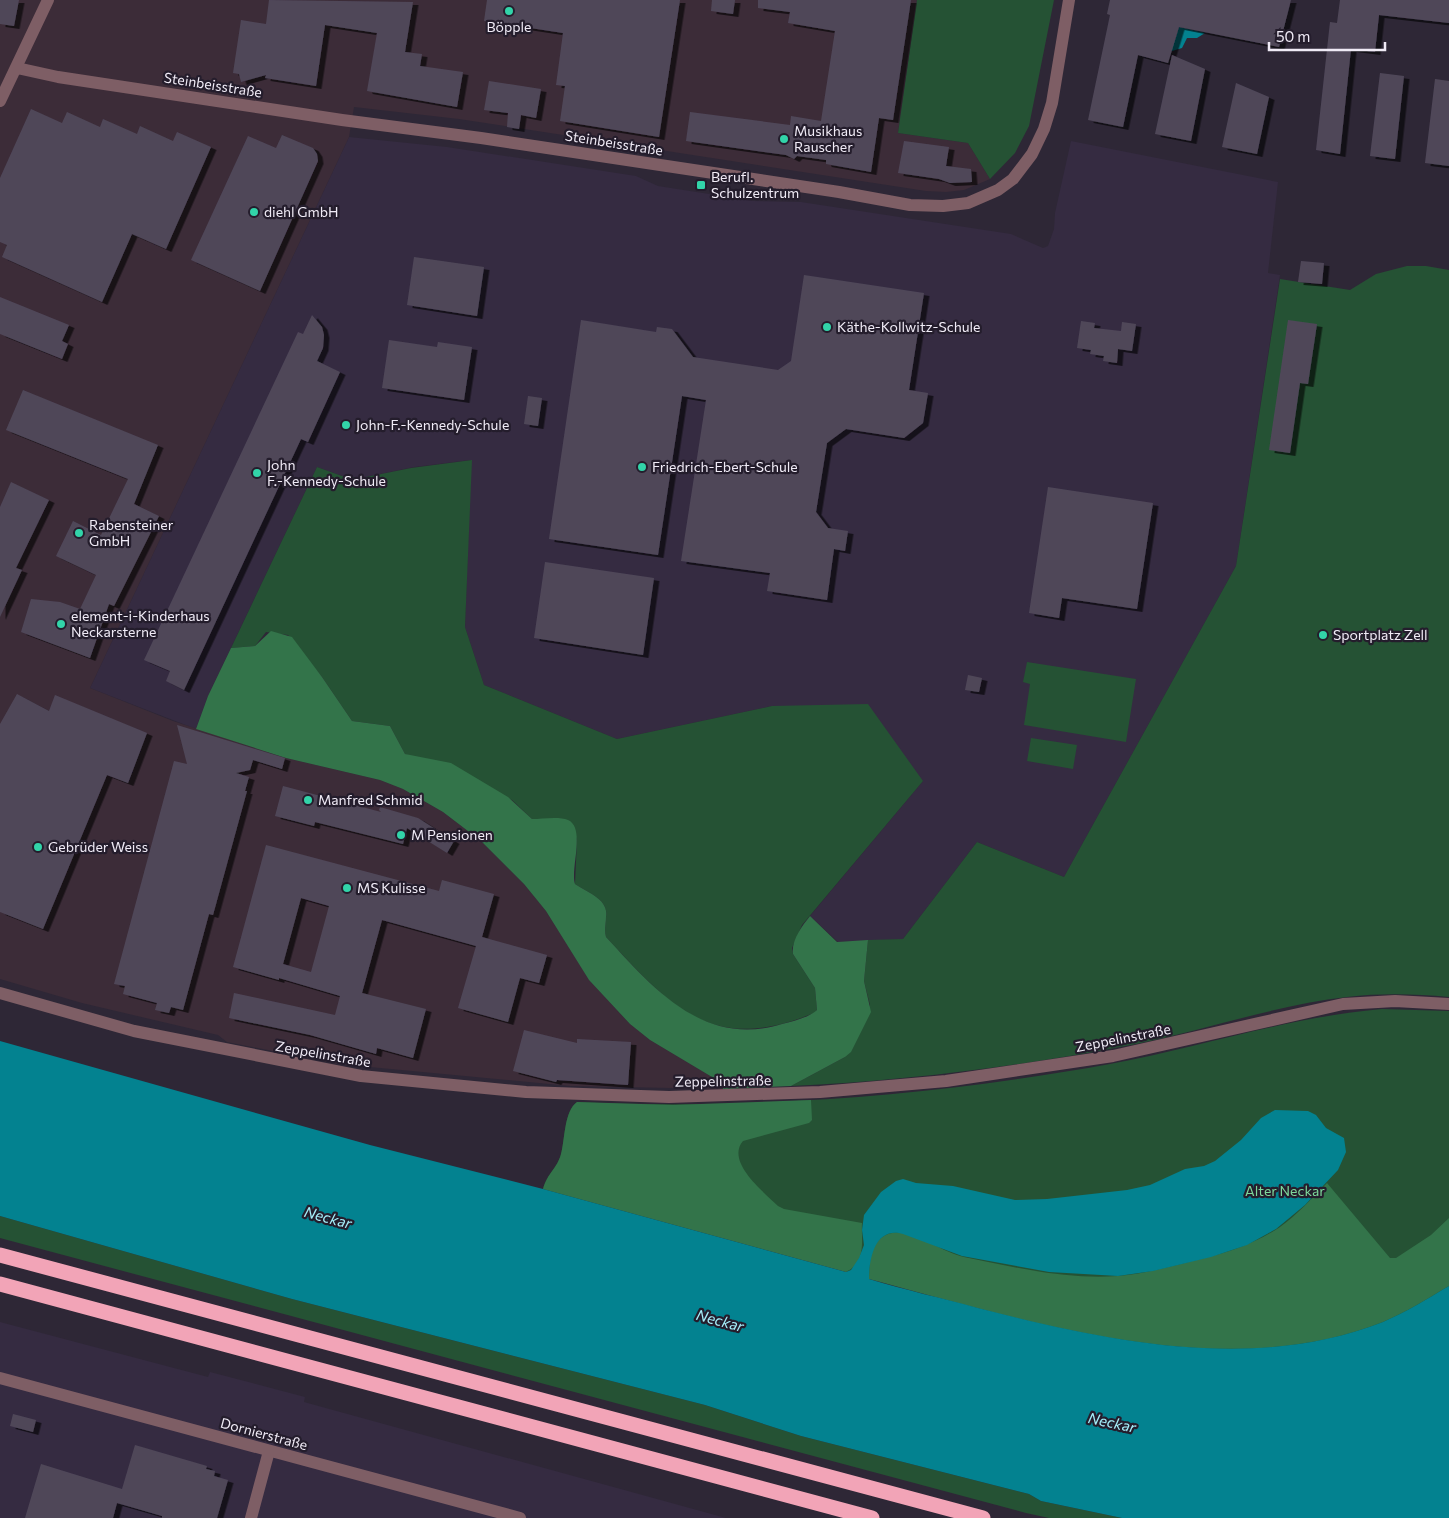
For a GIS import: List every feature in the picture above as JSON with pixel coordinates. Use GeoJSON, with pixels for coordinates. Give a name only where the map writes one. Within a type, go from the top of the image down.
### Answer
{"type":"FeatureCollection","features":[{"type":"Feature","properties":{"kind":"highway"},"geometry":{"type":"LineString","coordinates":[[0,1254],[983,1518]]}},
{"type":"Feature","properties":{"kind":"highway"},"geometry":{"type":"LineString","coordinates":[[0,1284],[872,1518]]}},
{"type":"Feature","properties":{"kind":"street"},"geometry":{"type":"LineString","coordinates":[[0,101],[48,0]]}},
{"type":"Feature","properties":{"kind":"street","name":"Steinbeisstraße"},"geometry":{"type":"LineString","coordinates":[[16,68],[67,78],[374,125],[482,138],[839,192],[910,205],[943,206],[979,200],[998,190],[1013,179],[1032,154],[1044,128],[1052,103],[1069,0]]}},
{"type":"Feature","properties":{"kind":"street","name":"Zeppelinstraße"},"geometry":{"type":"LineString","coordinates":[[0,993],[134,1031],[361,1076],[526,1092],[668,1097],[820,1092],[946,1081],[1113,1056],[1343,1004],[1395,1001],[1449,1004]]}},
{"type":"Feature","properties":{"kind":"street","name":"Dornierstraße"},"geometry":{"type":"LineString","coordinates":[[0,1378],[520,1518]]}},
{"type":"Feature","properties":{"kind":"street"},"geometry":{"type":"LineString","coordinates":[[250,1518],[269,1451]]}},
{"type":"Feature","properties":{"kind":"shaded area"},"geometry":{"type":"Polygon","coordinates":[[[0,0],[917,0],[898,133],[968,143],[990,179],[964,190],[946,192],[926,191],[459,119],[354,107],[349,137],[90,688],[173,721],[286,758],[380,780],[403,789],[443,812],[481,841],[524,884],[546,911],[590,981],[630,1024],[650,1040],[722,1083],[723,1089],[570,1086],[338,1064],[227,1042],[218,1035],[82,1003],[0,979],[0,0]]]}},
{"type":"Feature","properties":{"kind":"shaded area"},"geometry":{"type":"Polygon","coordinates":[[[349,137],[447,147],[636,176],[658,186],[754,201],[801,202],[1011,234],[1043,248],[1048,246],[1054,229],[1055,213],[1071,141],[1278,182],[1268,273],[1280,275],[1236,566],[1064,877],[977,842],[903,939],[838,942],[810,916],[923,781],[772,706],[617,739],[484,685],[465,627],[471,460],[414,467],[361,478],[342,476],[317,467],[208,696],[196,729],[90,688],[349,137]]]}},
{"type":"Feature","properties":{"kind":"shaded area"},"geometry":{"type":"Polygon","coordinates":[[[0,1322],[208,1377],[210,1372],[305,1397],[304,1402],[726,1518],[0,1518],[0,1322]]]}},
{"type":"Feature","properties":{"kind":"green space"},"geometry":{"type":"Polygon","coordinates":[[[917,0],[1054,0],[1029,126],[1015,153],[990,179],[968,143],[898,133],[917,0]]]}},
{"type":"Feature","properties":{"kind":"green space"},"geometry":{"type":"Polygon","coordinates":[[[1407,266],[1426,266],[1449,270],[1449,997],[1398,994],[1347,997],[1267,1012],[1136,1044],[1007,1066],[878,1080],[791,1086],[845,1057],[870,1005],[864,981],[868,940],[903,939],[977,842],[1064,877],[1236,566],[1280,279],[1350,290],[1376,274],[1407,266]]]}},
{"type":"Feature","properties":{"kind":"green space"},"geometry":{"type":"Polygon","coordinates":[[[472,460],[465,627],[484,685],[617,739],[772,706],[868,704],[923,781],[802,925],[792,948],[793,954],[815,988],[817,1010],[814,1013],[778,1025],[748,1029],[721,1026],[696,1017],[674,1003],[652,985],[606,937],[606,911],[604,906],[596,897],[575,884],[577,839],[564,819],[532,819],[512,800],[405,754],[390,726],[352,721],[322,677],[288,635],[266,632],[255,646],[231,648],[317,467],[342,476],[361,478],[411,468],[472,460]]]}},
{"type":"Feature","properties":{"kind":"green space"},"geometry":{"type":"Polygon","coordinates":[[[271,631],[292,637],[352,721],[390,726],[405,754],[451,763],[508,797],[532,819],[560,818],[568,820],[573,824],[577,840],[574,869],[575,884],[596,897],[604,906],[606,911],[606,937],[662,994],[683,1009],[705,1021],[728,1028],[754,1029],[796,1020],[817,1010],[815,988],[793,954],[795,939],[810,916],[837,942],[868,940],[864,981],[871,1012],[851,1052],[791,1086],[723,1089],[722,1083],[650,1040],[630,1024],[589,980],[546,911],[524,884],[481,841],[443,812],[403,789],[380,780],[286,758],[196,729],[208,696],[231,648],[255,646],[271,631]]]}},
{"type":"Feature","properties":{"kind":"green space"},"geometry":{"type":"Polygon","coordinates":[[[1027,662],[1136,679],[1126,742],[1024,725],[1030,684],[1023,682],[1027,662]]]}},
{"type":"Feature","properties":{"kind":"green space"},"geometry":{"type":"Polygon","coordinates":[[[1031,738],[1077,745],[1073,769],[1027,761],[1031,738]]]}},
{"type":"Feature","properties":{"kind":"green space","name":"Alter Neckar"},"geometry":{"type":"Polygon","coordinates":[[[1382,1009],[1449,1011],[1449,1372],[1133,1342],[1037,1323],[543,1189],[547,1178],[559,1159],[567,1119],[577,1102],[711,1104],[777,1102],[844,1098],[978,1085],[1110,1064],[1279,1025],[1382,1009]]]}},
{"type":"Feature","properties":{"kind":"green space"},"geometry":{"type":"Polygon","coordinates":[[[811,1100],[812,1120],[809,1123],[743,1141],[739,1149],[739,1158],[756,1185],[778,1206],[784,1209],[862,1223],[860,1257],[853,1268],[846,1272],[543,1189],[547,1178],[559,1159],[567,1119],[577,1102],[673,1105],[811,1100]]]}},
{"type":"Feature","properties":{"kind":"green space"},"geometry":{"type":"Polygon","coordinates":[[[1327,1183],[1390,1258],[1396,1258],[1431,1235],[1449,1218],[1449,1286],[1383,1322],[1321,1340],[1257,1348],[1191,1348],[1125,1340],[1059,1328],[869,1279],[871,1258],[875,1245],[885,1235],[892,1233],[909,1234],[956,1255],[1040,1272],[1099,1277],[1146,1272],[1215,1255],[1259,1239],[1280,1227],[1327,1183]]]}},
{"type":"Feature","properties":{"kind":"green space"},"geometry":{"type":"Polygon","coordinates":[[[0,1216],[292,1299],[705,1405],[801,1436],[1029,1494],[1041,1501],[1122,1518],[1049,1518],[1026,1513],[0,1238],[0,1216]]]}},
{"type":"Feature","properties":{"kind":"water"},"geometry":{"type":"Polygon","coordinates":[[[1179,27],[1205,33],[1197,38],[1187,38],[1182,48],[1172,51],[1165,48],[1166,38],[1175,40],[1179,27]]]}},
{"type":"Feature","properties":{"kind":"water","name":"Neckar"},"geometry":{"type":"Polygon","coordinates":[[[0,1041],[370,1145],[543,1189],[846,1272],[851,1270],[859,1258],[864,1245],[862,1230],[864,1215],[881,1192],[896,1181],[903,1179],[916,1183],[953,1186],[1015,1200],[1047,1199],[1127,1190],[1150,1185],[1185,1169],[1204,1166],[1215,1161],[1241,1140],[1261,1118],[1275,1110],[1308,1111],[1316,1115],[1326,1128],[1344,1138],[1346,1152],[1338,1170],[1305,1205],[1276,1229],[1247,1245],[1211,1257],[1153,1271],[1118,1276],[1049,1272],[962,1256],[903,1234],[894,1233],[880,1239],[876,1246],[870,1262],[869,1279],[978,1308],[1078,1331],[1180,1346],[1232,1349],[1283,1346],[1334,1337],[1383,1322],[1449,1286],[1449,1518],[1122,1518],[1041,1501],[1029,1494],[801,1436],[705,1405],[292,1299],[0,1216],[0,1041]]]}},
{"type":"Feature","properties":{"kind":"building"},"geometry":{"type":"Polygon","coordinates":[[[0,0],[19,0],[14,26],[0,24],[0,0]]]}},
{"type":"Feature","properties":{"kind":"building"},"geometry":{"type":"Polygon","coordinates":[[[269,0],[413,2],[405,52],[422,54],[420,66],[463,72],[457,107],[367,91],[377,33],[325,25],[316,86],[265,78],[266,75],[241,82],[239,74],[233,73],[241,20],[266,24],[269,0]]]}},
{"type":"Feature","properties":{"kind":"building"},"geometry":{"type":"Polygon","coordinates":[[[487,0],[680,0],[659,137],[560,121],[565,86],[556,85],[563,33],[484,21],[487,0]]]}},
{"type":"Feature","properties":{"kind":"building"},"geometry":{"type":"Polygon","coordinates":[[[712,0],[735,0],[733,14],[711,11],[712,0]]]}},
{"type":"Feature","properties":{"kind":"building"},"geometry":{"type":"Polygon","coordinates":[[[758,0],[911,0],[893,120],[879,118],[871,172],[826,164],[826,160],[797,156],[794,159],[786,155],[686,141],[690,112],[790,125],[791,116],[821,121],[835,31],[788,23],[790,12],[758,8],[758,0]]]}},
{"type":"Feature","properties":{"kind":"building"},"geometry":{"type":"Polygon","coordinates":[[[1110,0],[1291,0],[1279,47],[1179,27],[1168,63],[1138,55],[1123,127],[1088,120],[1110,15],[1107,14],[1110,0]]]}},
{"type":"Feature","properties":{"kind":"building"},"geometry":{"type":"Polygon","coordinates":[[[1340,0],[1449,0],[1449,23],[1379,15],[1375,52],[1351,49],[1340,154],[1316,150],[1330,22],[1337,23],[1340,0]]]}},
{"type":"Feature","properties":{"kind":"building"},"geometry":{"type":"Polygon","coordinates":[[[1172,55],[1205,69],[1191,141],[1155,134],[1172,55]]]}},
{"type":"Feature","properties":{"kind":"building"},"geometry":{"type":"Polygon","coordinates":[[[1380,73],[1404,76],[1395,159],[1370,156],[1380,73]]]}},
{"type":"Feature","properties":{"kind":"building"},"geometry":{"type":"Polygon","coordinates":[[[1435,79],[1449,81],[1449,166],[1425,163],[1435,79]]]}},
{"type":"Feature","properties":{"kind":"building"},"geometry":{"type":"Polygon","coordinates":[[[489,81],[541,89],[536,118],[521,115],[519,129],[507,127],[508,113],[484,110],[489,81]]]}},
{"type":"Feature","properties":{"kind":"building"},"geometry":{"type":"Polygon","coordinates":[[[1236,83],[1269,97],[1257,154],[1222,147],[1236,83]]]}},
{"type":"Feature","properties":{"kind":"building"},"geometry":{"type":"Polygon","coordinates":[[[31,109],[62,123],[67,112],[100,127],[103,119],[137,134],[140,126],[173,141],[177,132],[211,147],[166,249],[132,234],[102,302],[2,257],[7,245],[0,242],[0,178],[31,109]]]}},
{"type":"Feature","properties":{"kind":"building","name":"diehl GmbH"},"geometry":{"type":"Polygon","coordinates":[[[282,135],[313,148],[317,154],[318,161],[260,291],[191,260],[248,136],[276,148],[282,135]]]}},
{"type":"Feature","properties":{"kind":"building"},"geometry":{"type":"Polygon","coordinates":[[[904,141],[949,147],[946,166],[971,169],[972,182],[950,183],[939,179],[898,173],[904,141]]]}},
{"type":"Feature","properties":{"kind":"building"},"geometry":{"type":"Polygon","coordinates":[[[414,257],[484,267],[477,316],[407,305],[414,257]]]}},
{"type":"Feature","properties":{"kind":"building"},"geometry":{"type":"Polygon","coordinates":[[[1301,261],[1324,263],[1322,284],[1298,282],[1301,261]]]}},
{"type":"Feature","properties":{"kind":"building"},"geometry":{"type":"Polygon","coordinates":[[[804,275],[924,293],[909,390],[928,393],[923,423],[904,438],[846,429],[827,443],[816,512],[828,528],[848,531],[845,551],[834,549],[827,600],[767,591],[770,573],[681,561],[706,400],[682,396],[658,555],[549,539],[581,320],[656,332],[657,327],[672,329],[693,357],[778,370],[791,361],[804,275]]]}},
{"type":"Feature","properties":{"kind":"building"},"geometry":{"type":"Polygon","coordinates":[[[0,297],[69,325],[62,341],[68,344],[62,359],[0,334],[0,297]]]}},
{"type":"Feature","properties":{"kind":"building"},"geometry":{"type":"Polygon","coordinates":[[[312,315],[322,327],[324,335],[323,348],[317,361],[340,372],[308,442],[301,439],[184,690],[166,681],[170,671],[144,660],[298,332],[303,334],[312,315]]]}},
{"type":"Feature","properties":{"kind":"building"},"geometry":{"type":"Polygon","coordinates":[[[1288,320],[1317,324],[1308,384],[1300,383],[1290,453],[1269,450],[1288,320]]]}},
{"type":"Feature","properties":{"kind":"building"},"geometry":{"type":"Polygon","coordinates":[[[1081,321],[1095,323],[1094,328],[1121,331],[1122,322],[1136,324],[1132,351],[1118,349],[1117,363],[1103,361],[1104,356],[1090,354],[1091,350],[1077,348],[1081,321]]]}},
{"type":"Feature","properties":{"kind":"building"},"geometry":{"type":"Polygon","coordinates":[[[389,340],[437,347],[438,342],[472,347],[464,400],[382,388],[389,340]]]}},
{"type":"Feature","properties":{"kind":"building"},"geometry":{"type":"Polygon","coordinates":[[[23,390],[158,445],[134,504],[159,516],[114,606],[109,604],[90,658],[21,632],[31,599],[60,602],[80,609],[96,575],[56,556],[73,521],[101,535],[128,479],[6,430],[23,390]]]}},
{"type":"Feature","properties":{"kind":"building"},"geometry":{"type":"Polygon","coordinates":[[[528,396],[542,398],[538,426],[524,424],[528,396]]]}},
{"type":"Feature","properties":{"kind":"building"},"geometry":{"type":"Polygon","coordinates":[[[11,482],[49,500],[16,568],[22,570],[0,617],[0,507],[11,482]]]}},
{"type":"Feature","properties":{"kind":"building"},"geometry":{"type":"Polygon","coordinates":[[[1048,487],[1153,503],[1137,609],[1062,598],[1059,618],[1029,613],[1048,487]]]}},
{"type":"Feature","properties":{"kind":"building"},"geometry":{"type":"Polygon","coordinates":[[[545,562],[654,578],[643,655],[534,638],[545,562]]]}},
{"type":"Feature","properties":{"kind":"building"},"geometry":{"type":"Polygon","coordinates":[[[968,675],[982,678],[979,692],[965,690],[968,675]]]}},
{"type":"Feature","properties":{"kind":"building","name":"Gebrüder Weiss"},"geometry":{"type":"Polygon","coordinates":[[[17,694],[49,711],[55,695],[147,733],[128,783],[107,775],[43,929],[0,912],[0,724],[17,694]]]}},
{"type":"Feature","properties":{"kind":"building"},"geometry":{"type":"Polygon","coordinates":[[[177,725],[285,758],[282,769],[253,760],[250,770],[236,773],[249,777],[245,791],[247,791],[213,915],[209,914],[183,1010],[171,1007],[169,1013],[155,1010],[157,1003],[123,994],[125,986],[114,984],[174,761],[187,764],[177,725]]]}},
{"type":"Feature","properties":{"kind":"building","name":"Manfred Schmid"},"geometry":{"type":"Polygon","coordinates":[[[283,786],[381,812],[379,810],[380,807],[418,818],[454,841],[447,853],[407,828],[403,844],[315,822],[314,826],[275,816],[283,786]]]}},
{"type":"Feature","properties":{"kind":"building"},"geometry":{"type":"Polygon","coordinates":[[[266,845],[439,891],[442,880],[494,894],[482,937],[547,955],[539,983],[520,978],[508,1022],[458,1008],[476,946],[382,920],[362,993],[426,1009],[413,1058],[377,1048],[376,1054],[310,1035],[229,1018],[234,993],[335,1015],[340,996],[233,967],[266,845]],[[301,898],[283,964],[311,972],[329,906],[301,898]]]}},
{"type":"Feature","properties":{"kind":"building"},"geometry":{"type":"Polygon","coordinates":[[[524,1030],[577,1043],[577,1039],[631,1042],[628,1085],[557,1080],[556,1082],[513,1071],[524,1030]]]}},
{"type":"Feature","properties":{"kind":"building"},"geometry":{"type":"Polygon","coordinates":[[[13,1414],[36,1420],[33,1432],[10,1426],[13,1414]]]}},
{"type":"Feature","properties":{"kind":"building"},"geometry":{"type":"Polygon","coordinates":[[[135,1445],[207,1466],[206,1469],[215,1471],[214,1476],[228,1480],[217,1518],[162,1518],[162,1516],[117,1503],[113,1518],[25,1518],[41,1464],[122,1489],[135,1445]]]}},
{"type":"Feature","properties":{"kind":"place","name":"Böpple"},"geometry":{"type":"Point","coordinates":[509,11]}},
{"type":"Feature","properties":{"kind":"place","name":"Musikhaus Rauscher"},"geometry":{"type":"Point","coordinates":[784,139]}},
{"type":"Feature","properties":{"kind":"place","name":"Berufl. Schulzentrum"},"geometry":{"type":"Point","coordinates":[701,185]}},
{"type":"Feature","properties":{"kind":"place","name":"diehl GmbH"},"geometry":{"type":"Point","coordinates":[254,212]}},
{"type":"Feature","properties":{"kind":"place","name":"Käthe-Kollwitz-Schule"},"geometry":{"type":"Point","coordinates":[827,327]}},
{"type":"Feature","properties":{"kind":"place","name":"John-F.-Kennedy-Schule"},"geometry":{"type":"Point","coordinates":[346,425]}},
{"type":"Feature","properties":{"kind":"place","name":"Friedrich-Ebert-Schule"},"geometry":{"type":"Point","coordinates":[642,467]}},
{"type":"Feature","properties":{"kind":"place","name":"John F.-Kennedy-Schule"},"geometry":{"type":"Point","coordinates":[257,473]}},
{"type":"Feature","properties":{"kind":"place","name":"Rabensteiner GmbH"},"geometry":{"type":"Point","coordinates":[79,533]}},
{"type":"Feature","properties":{"kind":"place","name":"element-i-Kinderhaus Neckarsterne"},"geometry":{"type":"Point","coordinates":[61,624]}},
{"type":"Feature","properties":{"kind":"place","name":"Sportplatz Zell"},"geometry":{"type":"Point","coordinates":[1323,635]}},
{"type":"Feature","properties":{"kind":"place","name":"Manfred Schmid"},"geometry":{"type":"Point","coordinates":[308,800]}},
{"type":"Feature","properties":{"kind":"place","name":"M Pensionen"},"geometry":{"type":"Point","coordinates":[401,835]}},
{"type":"Feature","properties":{"kind":"place","name":"Gebrüder Weiss"},"geometry":{"type":"Point","coordinates":[38,847]}},
{"type":"Feature","properties":{"kind":"place","name":"MS Kulisse"},"geometry":{"type":"Point","coordinates":[347,888]}}]}
